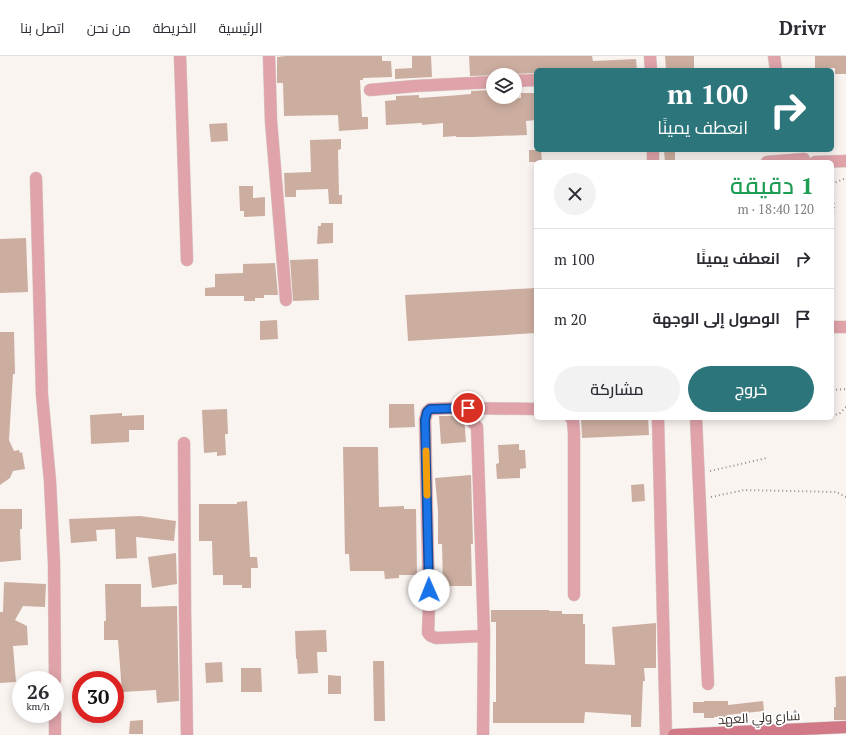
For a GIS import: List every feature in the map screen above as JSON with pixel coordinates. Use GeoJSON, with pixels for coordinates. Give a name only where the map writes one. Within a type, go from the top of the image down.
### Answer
{"type":"FeatureCollection","features":[{"type":"Feature","properties":{"kind":"main road","name":"شارع ولي العهد"},"geometry":{"type":"LineString","coordinates":[[674,735],[846,727]]}},
{"type":"Feature","properties":{"kind":"street"},"geometry":{"type":"LineString","coordinates":[[180,56],[187,260]]}},
{"type":"Feature","properties":{"kind":"street"},"geometry":{"type":"LineString","coordinates":[[269,56],[271,121],[286,300]]}},
{"type":"Feature","properties":{"kind":"street"},"geometry":{"type":"LineString","coordinates":[[650,56],[651,68]]}},
{"type":"Feature","properties":{"kind":"street"},"geometry":{"type":"LineString","coordinates":[[774,56],[776,68]]}},
{"type":"Feature","properties":{"kind":"street"},"geometry":{"type":"LineString","coordinates":[[522,81],[534,80]]}},
{"type":"Feature","properties":{"kind":"street"},"geometry":{"type":"LineString","coordinates":[[370,90],[486,82]]}},
{"type":"Feature","properties":{"kind":"street"},"geometry":{"type":"LineString","coordinates":[[787,160],[807,158],[833,160]]}},
{"type":"Feature","properties":{"kind":"street"},"geometry":{"type":"LineString","coordinates":[[834,160],[846,161]]}},
{"type":"Feature","properties":{"kind":"street"},"geometry":{"type":"LineString","coordinates":[[36,178],[42,395],[50,481],[54,563],[55,671]]}},
{"type":"Feature","properties":{"kind":"street"},"geometry":{"type":"LineString","coordinates":[[834,327],[846,327]]}},
{"type":"Feature","properties":{"kind":"street"},"geometry":{"type":"LineString","coordinates":[[455,408],[473,411],[472,421],[477,427],[484,636],[483,735]]}},
{"type":"Feature","properties":{"kind":"street"},"geometry":{"type":"LineString","coordinates":[[484,636],[436,638],[428,633],[429,605],[425,420],[427,412],[430,409],[534,409]]}},
{"type":"Feature","properties":{"kind":"street"},"geometry":{"type":"LineString","coordinates":[[572,420],[574,432],[574,595]]}},
{"type":"Feature","properties":{"kind":"street"},"geometry":{"type":"LineString","coordinates":[[658,420],[666,735]]}},
{"type":"Feature","properties":{"kind":"street"},"geometry":{"type":"LineString","coordinates":[[696,420],[708,684]]}},
{"type":"Feature","properties":{"kind":"street"},"geometry":{"type":"LineString","coordinates":[[184,443],[187,735]]}},
{"type":"Feature","properties":{"kind":"street"},"geometry":{"type":"LineString","coordinates":[[55,723],[55,735]]}},
{"type":"Feature","properties":{"kind":"path"},"geometry":{"type":"LineString","coordinates":[[834,183],[846,178]]}},
{"type":"Feature","properties":{"kind":"path"},"geometry":{"type":"LineString","coordinates":[[834,390],[846,389]]}},
{"type":"Feature","properties":{"kind":"path"},"geometry":{"type":"LineString","coordinates":[[834,415],[840,413],[846,407]]}},
{"type":"Feature","properties":{"kind":"path"},"geometry":{"type":"LineString","coordinates":[[699,474],[767,458]]}},
{"type":"Feature","properties":{"kind":"path"},"geometry":{"type":"LineString","coordinates":[[700,500],[744,490],[836,492],[846,497]]}},
{"type":"Feature","properties":{"kind":"building"},"geometry":{"type":"Polygon","coordinates":[[[382,56],[382,61],[391,61],[392,77],[363,78],[363,80],[360,80],[362,117],[368,117],[368,129],[339,131],[338,115],[284,116],[283,83],[277,83],[277,57],[382,56]]]}},
{"type":"Feature","properties":{"kind":"building"},"geometry":{"type":"Polygon","coordinates":[[[412,56],[431,56],[432,77],[395,79],[395,69],[412,68],[412,56]]]}},
{"type":"Feature","properties":{"kind":"building"},"geometry":{"type":"Polygon","coordinates":[[[469,56],[592,56],[593,61],[636,59],[637,68],[534,68],[534,73],[522,74],[522,68],[486,68],[486,76],[470,76],[469,56]]]}},
{"type":"Feature","properties":{"kind":"building"},"geometry":{"type":"Polygon","coordinates":[[[665,56],[694,56],[694,68],[666,68],[665,56]]]}},
{"type":"Feature","properties":{"kind":"building"},"geometry":{"type":"Polygon","coordinates":[[[815,56],[846,56],[846,74],[835,74],[835,68],[815,68],[815,56]]]}},
{"type":"Feature","properties":{"kind":"building"},"geometry":{"type":"Polygon","coordinates":[[[486,90],[486,104],[522,104],[522,93],[534,93],[534,120],[526,121],[527,135],[443,137],[443,123],[422,125],[422,123],[386,125],[385,101],[396,100],[396,96],[419,95],[419,98],[471,94],[471,91],[486,90]]]}},
{"type":"Feature","properties":{"kind":"building"},"geometry":{"type":"Polygon","coordinates":[[[227,123],[228,141],[211,142],[209,124],[227,123]]]}},
{"type":"Feature","properties":{"kind":"building"},"geometry":{"type":"Polygon","coordinates":[[[341,139],[341,149],[338,150],[339,195],[342,195],[342,204],[329,204],[328,189],[296,190],[296,197],[285,197],[284,173],[311,172],[310,140],[341,139]]]}},
{"type":"Feature","properties":{"kind":"building"},"geometry":{"type":"Polygon","coordinates":[[[529,150],[541,152],[542,160],[534,160],[534,162],[529,162],[529,150]]]}},
{"type":"Feature","properties":{"kind":"building"},"geometry":{"type":"Polygon","coordinates":[[[664,152],[675,152],[675,160],[665,160],[664,152]]]}},
{"type":"Feature","properties":{"kind":"building"},"geometry":{"type":"Polygon","coordinates":[[[239,186],[253,186],[253,198],[265,197],[265,216],[244,217],[244,211],[240,211],[239,186]]]}},
{"type":"Feature","properties":{"kind":"building"},"geometry":{"type":"Polygon","coordinates":[[[321,223],[333,223],[333,243],[317,244],[318,226],[321,226],[321,223]]]}},
{"type":"Feature","properties":{"kind":"building"},"geometry":{"type":"Polygon","coordinates":[[[26,238],[28,292],[0,293],[0,239],[26,238]]]}},
{"type":"Feature","properties":{"kind":"building"},"geometry":{"type":"Polygon","coordinates":[[[318,259],[319,300],[293,301],[290,260],[318,259]]]}},
{"type":"Feature","properties":{"kind":"building"},"geometry":{"type":"Polygon","coordinates":[[[275,263],[278,295],[264,295],[264,298],[255,298],[255,301],[244,301],[244,296],[205,296],[205,288],[215,287],[215,274],[243,273],[243,264],[275,263]]]}},
{"type":"Feature","properties":{"kind":"building"},"geometry":{"type":"Polygon","coordinates":[[[534,288],[534,333],[408,341],[405,295],[534,288]]]}},
{"type":"Feature","properties":{"kind":"building"},"geometry":{"type":"Polygon","coordinates":[[[277,320],[278,339],[260,340],[260,321],[277,320]]]}},
{"type":"Feature","properties":{"kind":"building"},"geometry":{"type":"Polygon","coordinates":[[[0,332],[14,332],[15,374],[13,374],[9,440],[14,451],[19,450],[20,453],[22,452],[25,469],[13,471],[10,478],[0,485],[0,332]]]}},
{"type":"Feature","properties":{"kind":"building"},"geometry":{"type":"Polygon","coordinates":[[[389,404],[414,404],[415,427],[389,428],[389,404]]]}},
{"type":"Feature","properties":{"kind":"building"},"geometry":{"type":"Polygon","coordinates":[[[227,409],[228,434],[225,434],[226,455],[217,456],[217,452],[204,453],[202,410],[227,409]]]}},
{"type":"Feature","properties":{"kind":"building"},"geometry":{"type":"Polygon","coordinates":[[[122,413],[122,416],[144,415],[144,430],[129,430],[129,442],[91,444],[90,415],[122,413]]]}},
{"type":"Feature","properties":{"kind":"building"},"geometry":{"type":"Polygon","coordinates":[[[439,416],[464,417],[466,442],[441,444],[439,416]]]}},
{"type":"Feature","properties":{"kind":"building"},"geometry":{"type":"Polygon","coordinates":[[[581,420],[648,420],[649,435],[582,438],[581,420]]]}},
{"type":"Feature","properties":{"kind":"building"},"geometry":{"type":"Polygon","coordinates":[[[519,444],[519,450],[525,450],[526,468],[520,469],[520,478],[497,479],[496,464],[499,463],[498,445],[519,444]]]}},
{"type":"Feature","properties":{"kind":"building"},"geometry":{"type":"Polygon","coordinates":[[[343,447],[378,447],[379,507],[404,506],[404,509],[416,509],[417,575],[399,575],[399,578],[385,579],[384,571],[350,571],[349,554],[345,554],[343,447]]]}},
{"type":"Feature","properties":{"kind":"building"},"geometry":{"type":"Polygon","coordinates":[[[471,475],[473,544],[471,544],[472,586],[443,586],[442,544],[438,544],[438,511],[435,478],[471,475]]]}},
{"type":"Feature","properties":{"kind":"building"},"geometry":{"type":"Polygon","coordinates":[[[644,484],[645,501],[632,502],[631,485],[644,484]]]}},
{"type":"Feature","properties":{"kind":"building"},"geometry":{"type":"Polygon","coordinates":[[[247,501],[250,557],[257,557],[258,568],[251,568],[251,588],[242,588],[242,585],[223,585],[223,575],[213,575],[212,541],[199,541],[199,504],[237,504],[237,502],[247,501]]]}},
{"type":"Feature","properties":{"kind":"building"},"geometry":{"type":"Polygon","coordinates":[[[0,509],[22,509],[22,529],[20,529],[21,560],[0,562],[0,509]]]}},
{"type":"Feature","properties":{"kind":"building"},"geometry":{"type":"Polygon","coordinates":[[[140,516],[176,521],[174,541],[136,537],[137,558],[116,559],[115,529],[96,530],[97,541],[71,543],[69,519],[140,516]]]}},
{"type":"Feature","properties":{"kind":"building"},"geometry":{"type":"Polygon","coordinates":[[[176,553],[177,584],[152,588],[148,557],[176,553]]]}},
{"type":"Feature","properties":{"kind":"building"},"geometry":{"type":"Polygon","coordinates":[[[4,582],[46,584],[45,607],[23,606],[15,620],[27,626],[28,645],[13,646],[15,671],[12,671],[12,682],[0,683],[0,612],[3,612],[4,582]]]}},
{"type":"Feature","properties":{"kind":"building"},"geometry":{"type":"Polygon","coordinates":[[[105,584],[141,584],[141,607],[177,606],[179,701],[157,703],[156,690],[124,692],[124,671],[120,671],[118,640],[104,640],[104,621],[106,621],[105,584]]]}},
{"type":"Feature","properties":{"kind":"building"},"geometry":{"type":"Polygon","coordinates":[[[491,610],[549,610],[562,611],[562,614],[583,614],[583,624],[585,624],[585,664],[615,665],[612,627],[656,623],[656,668],[644,668],[645,681],[643,681],[641,727],[631,727],[631,715],[585,712],[584,723],[493,723],[493,702],[496,702],[496,622],[491,622],[491,610]]]}},
{"type":"Feature","properties":{"kind":"building"},"geometry":{"type":"Polygon","coordinates":[[[326,630],[327,652],[317,652],[318,673],[298,674],[295,631],[326,630]]]}},
{"type":"Feature","properties":{"kind":"building"},"geometry":{"type":"Polygon","coordinates":[[[373,661],[384,661],[385,721],[374,721],[373,661]]]}},
{"type":"Feature","properties":{"kind":"building"},"geometry":{"type":"Polygon","coordinates":[[[222,662],[223,682],[206,683],[205,663],[222,662]]]}},
{"type":"Feature","properties":{"kind":"building"},"geometry":{"type":"Polygon","coordinates":[[[241,668],[261,668],[262,692],[241,692],[241,668]]]}},
{"type":"Feature","properties":{"kind":"building"},"geometry":{"type":"Polygon","coordinates":[[[328,675],[341,676],[341,694],[328,694],[328,675]]]}},
{"type":"Feature","properties":{"kind":"building"},"geometry":{"type":"Polygon","coordinates":[[[846,676],[846,720],[834,720],[834,707],[836,707],[835,677],[846,676]]]}},
{"type":"Feature","properties":{"kind":"building"},"geometry":{"type":"Polygon","coordinates":[[[728,701],[728,705],[763,701],[764,711],[727,715],[727,717],[704,718],[704,713],[693,713],[693,702],[728,701]]]}},
{"type":"Feature","properties":{"kind":"building"},"geometry":{"type":"Polygon","coordinates":[[[143,720],[143,734],[129,734],[130,721],[143,720]]]}},
{"type":"Feature","properties":{"kind":"slow traffic"},"geometry":{"type":"LineString","coordinates":[[426,451],[427,495]]}},
{"type":"Feature","properties":{"kind":"route"},"geometry":{"type":"LineString","coordinates":[[429,590],[425,420],[427,412],[430,409],[468,408]]}}]}
